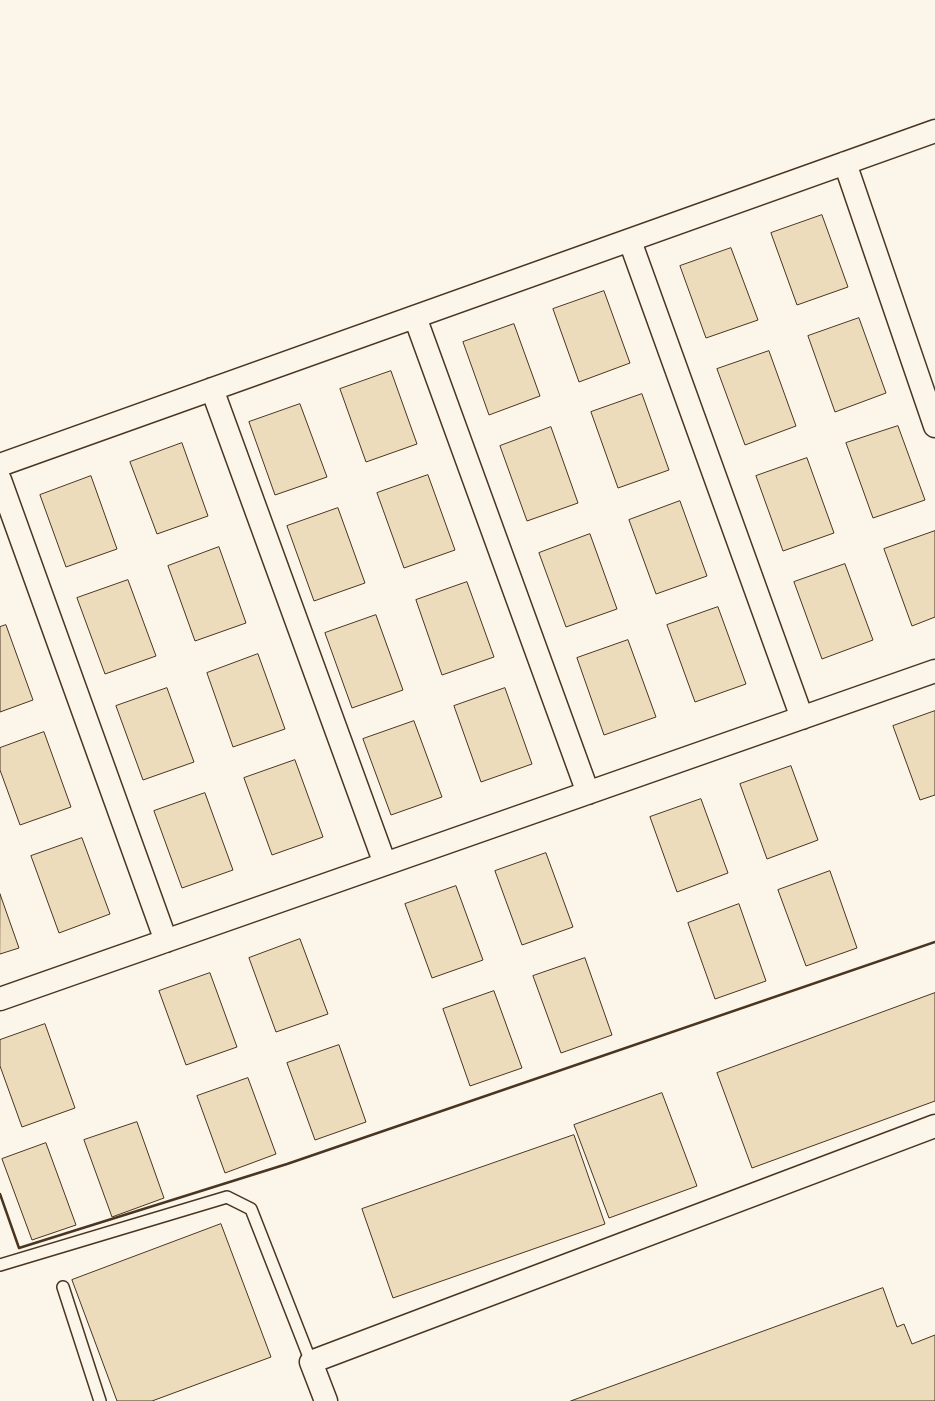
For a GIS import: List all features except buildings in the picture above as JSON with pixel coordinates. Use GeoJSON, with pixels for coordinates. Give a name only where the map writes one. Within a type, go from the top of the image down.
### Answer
{"type":"FeatureCollection","features":[{"type":"Feature","properties":{"kind":"street"},"geometry":{"type":"LineString","coordinates":[[0,465],[935,131]]}},
{"type":"Feature","properties":{"kind":"street"},"geometry":{"type":"LineString","coordinates":[[845,163],[935,426]]}},
{"type":"Feature","properties":{"kind":"street"},"geometry":{"type":"LineString","coordinates":[[630,240],[802,718]]}},
{"type":"Feature","properties":{"kind":"street"},"geometry":{"type":"LineString","coordinates":[[415,317],[588,793]]}},
{"type":"Feature","properties":{"kind":"street"},"geometry":{"type":"LineString","coordinates":[[212,389],[385,864]]}},
{"type":"Feature","properties":{"kind":"street"},"geometry":{"type":"LineString","coordinates":[[0,480],[166,941]]}},
{"type":"Feature","properties":{"kind":"street"},"geometry":{"type":"LineString","coordinates":[[0,999],[935,671]]}},
{"type":"Feature","properties":{"kind":"street"},"geometry":{"type":"LineString","coordinates":[[326,1401],[311,1362],[935,1126]]}},
{"type":"Feature","properties":{"kind":"lane"},"geometry":{"type":"LineString","coordinates":[[0,1265],[227,1197],[251,1209],[311,1362]]}},
{"type":"Feature","properties":{"kind":"lane"},"geometry":{"type":"LineString","coordinates":[[63,1287],[100,1401]]}},
{"type":"Feature","properties":{"kind":"wall"},"geometry":{"type":"LineString","coordinates":[[0,1194],[19,1248],[287,1164],[935,942]]}}]}
